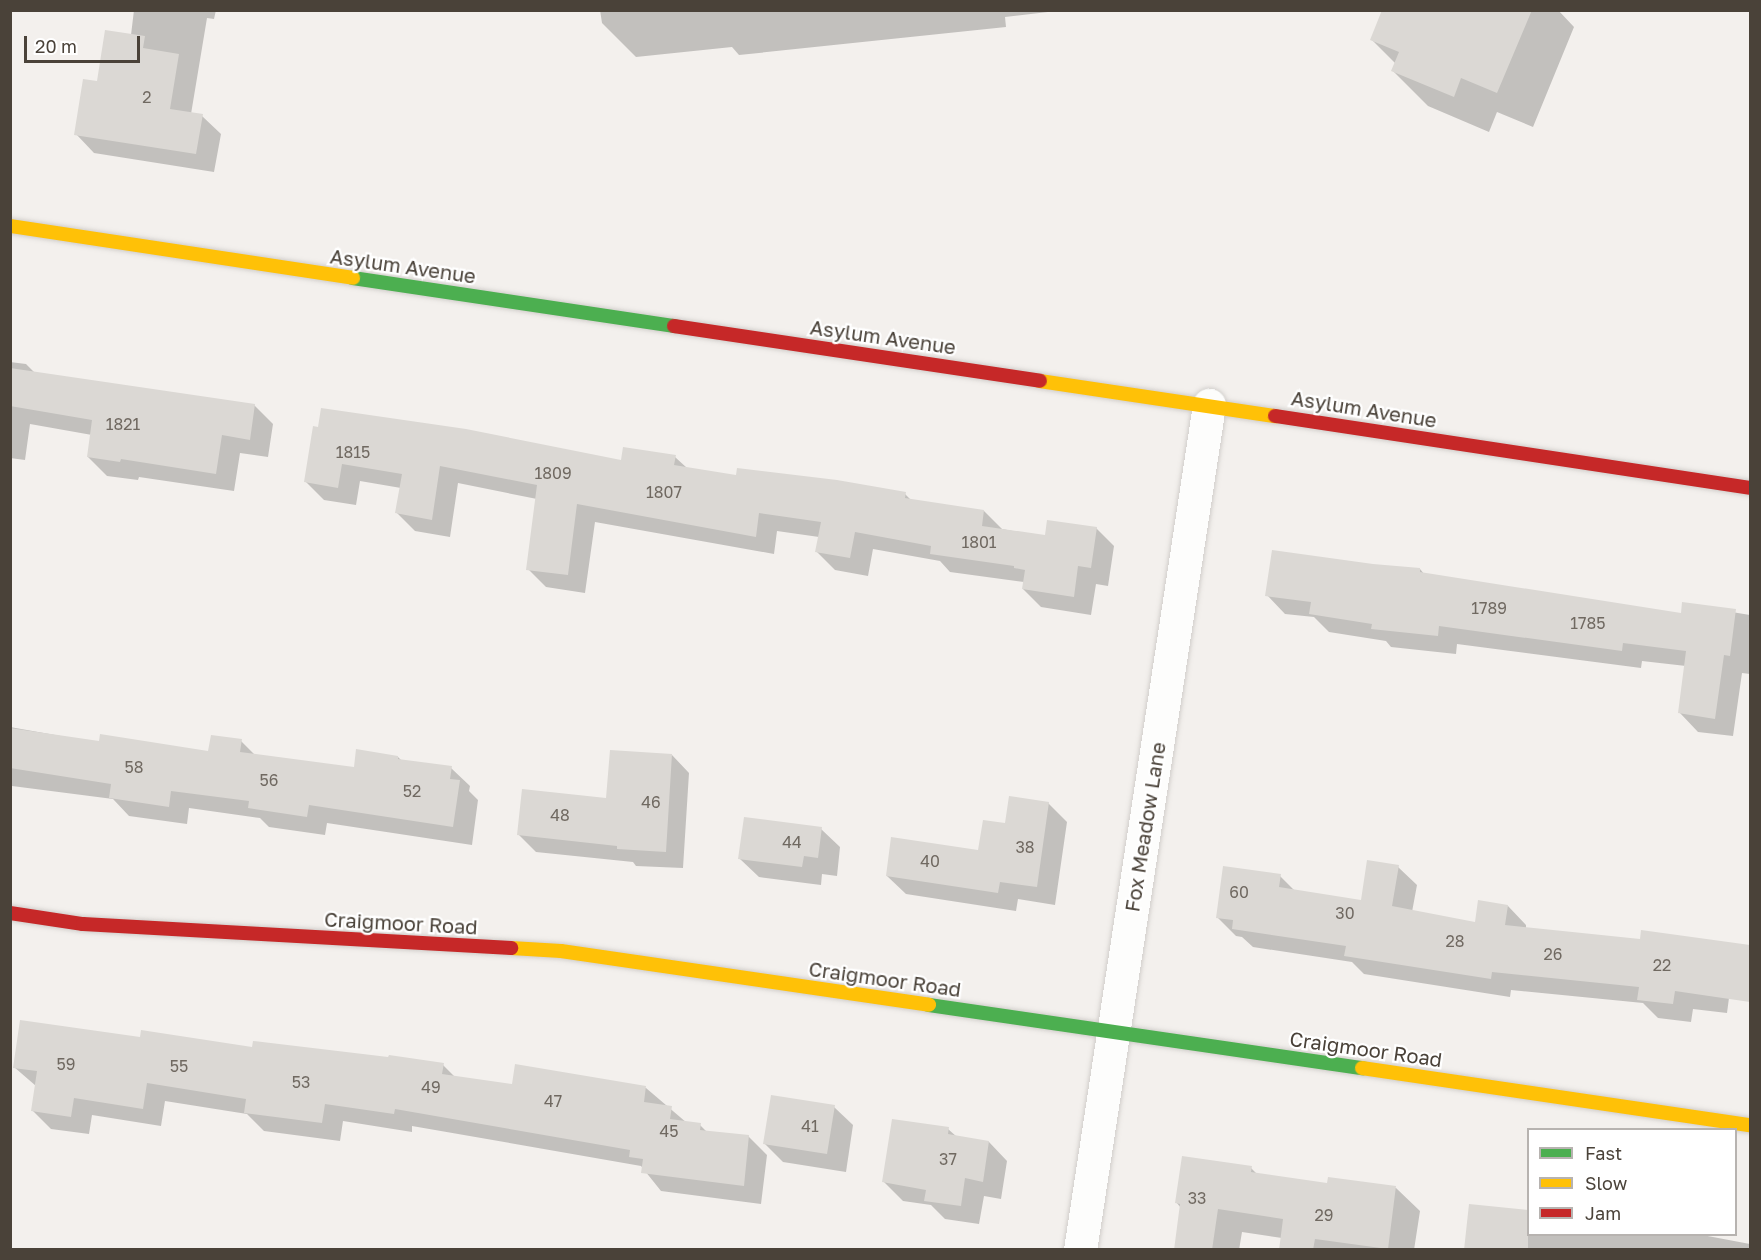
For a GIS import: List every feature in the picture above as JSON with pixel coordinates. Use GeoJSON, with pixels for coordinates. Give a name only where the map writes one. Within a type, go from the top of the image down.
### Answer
{"type":"FeatureCollection","features":[{"type":"Feature","properties":{"kind":"main road","name":"Asylum Avenue"},"geometry":{"type":"LineString","coordinates":[[10,226],[1750,488]]}},
{"type":"Feature","properties":{"kind":"main road","name":"Craigmoor Road"},"geometry":{"type":"LineString","coordinates":[[10,913],[83,924],[561,951],[1750,1125]]}},
{"type":"Feature","properties":{"kind":"street","name":"Fox Meadow Lane"},"geometry":{"type":"LineString","coordinates":[[1080,1250],[1209,405]]}},
{"type":"Feature","properties":{"kind":"building"},"geometry":{"type":"Polygon","coordinates":[[[1382,10],[1532,10],[1497,93],[1461,78],[1454,97],[1391,71],[1399,52],[1370,40],[1382,10]]]}},
{"type":"Feature","properties":{"kind":"building"},"geometry":{"type":"Polygon","coordinates":[[[105,30],[145,36],[143,48],[179,54],[170,109],[203,114],[196,154],[74,135],[83,79],[97,81],[105,30]]]}},
{"type":"Feature","properties":{"kind":"building"},"geometry":{"type":"Polygon","coordinates":[[[10,368],[255,404],[250,440],[222,435],[216,474],[121,459],[120,462],[87,457],[92,420],[10,406],[10,368]]]}},
{"type":"Feature","properties":{"kind":"building"},"geometry":{"type":"Polygon","coordinates":[[[321,408],[466,429],[621,460],[623,447],[676,455],[674,465],[736,475],[737,468],[837,480],[906,492],[905,498],[984,510],[982,526],[1045,535],[1047,520],[1097,527],[1091,568],[1078,566],[1074,597],[1022,589],[1025,570],[1014,568],[1014,566],[930,554],[931,546],[855,532],[850,558],[815,552],[821,522],[759,513],[756,537],[577,504],[568,575],[526,570],[537,485],[440,466],[432,520],[395,513],[402,474],[342,464],[338,488],[304,482],[313,426],[318,427],[321,408]]]}},
{"type":"Feature","properties":{"kind":"building"},"geometry":{"type":"Polygon","coordinates":[[[1272,550],[1420,568],[1420,572],[1681,613],[1682,602],[1736,609],[1730,656],[1724,655],[1715,719],[1678,713],[1686,651],[1623,643],[1622,651],[1439,626],[1438,636],[1371,629],[1372,624],[1309,614],[1311,602],[1265,596],[1272,550]]]}},
{"type":"Feature","properties":{"kind":"building"},"geometry":{"type":"Polygon","coordinates":[[[10,728],[99,741],[100,734],[208,751],[211,735],[242,739],[240,752],[354,767],[356,749],[398,756],[398,759],[452,766],[450,779],[460,780],[453,827],[309,805],[307,817],[248,808],[249,801],[171,791],[169,807],[109,798],[111,784],[10,768],[10,728]]]}},
{"type":"Feature","properties":{"kind":"building"},"geometry":{"type":"Polygon","coordinates":[[[610,750],[672,754],[666,852],[617,849],[617,846],[517,835],[522,789],[606,798],[610,750]]]}},
{"type":"Feature","properties":{"kind":"building"},"geometry":{"type":"Polygon","coordinates":[[[1009,796],[1049,802],[1037,887],[1000,882],[998,893],[886,876],[891,837],[978,850],[983,820],[1005,823],[1009,796]]]}},
{"type":"Feature","properties":{"kind":"building"},"geometry":{"type":"Polygon","coordinates":[[[744,817],[822,827],[818,858],[804,856],[802,867],[738,859],[744,817]]]}},
{"type":"Feature","properties":{"kind":"building"},"geometry":{"type":"Polygon","coordinates":[[[1367,860],[1399,865],[1392,906],[1475,922],[1478,900],[1508,905],[1505,925],[1640,939],[1641,930],[1750,945],[1750,1002],[1675,991],[1673,1004],[1637,1000],[1639,987],[1492,972],[1491,979],[1344,956],[1346,946],[1232,929],[1233,920],[1216,918],[1223,866],[1281,874],[1279,887],[1361,900],[1367,860]]]}},
{"type":"Feature","properties":{"kind":"building"},"geometry":{"type":"Polygon","coordinates":[[[20,1020],[140,1037],[141,1030],[252,1047],[253,1041],[388,1057],[389,1055],[444,1063],[442,1074],[512,1084],[515,1064],[646,1086],[644,1102],[672,1106],[670,1119],[701,1123],[700,1130],[749,1135],[744,1186],[641,1173],[643,1159],[629,1157],[630,1150],[395,1109],[394,1114],[325,1104],[322,1123],[244,1113],[246,1099],[147,1083],[143,1109],[74,1098],[71,1117],[31,1111],[37,1071],[13,1068],[20,1020]]]}},
{"type":"Feature","properties":{"kind":"building"},"geometry":{"type":"Polygon","coordinates":[[[771,1095],[835,1105],[827,1154],[763,1144],[771,1095]]]}},
{"type":"Feature","properties":{"kind":"building"},"geometry":{"type":"Polygon","coordinates":[[[892,1119],[949,1127],[948,1134],[989,1141],[983,1182],[965,1178],[961,1206],[924,1201],[926,1190],[882,1182],[892,1119]]]}},
{"type":"Feature","properties":{"kind":"building"},"geometry":{"type":"Polygon","coordinates":[[[1182,1156],[1252,1166],[1251,1172],[1327,1183],[1328,1177],[1396,1186],[1388,1249],[1315,1239],[1313,1250],[1279,1250],[1283,1219],[1218,1209],[1212,1250],[1174,1250],[1180,1204],[1175,1203],[1182,1156]]]}},
{"type":"Feature","properties":{"kind":"building"},"geometry":{"type":"Polygon","coordinates":[[[1469,1204],[1527,1210],[1528,1250],[1464,1250],[1469,1204]]]}},
{"type":"Feature","properties":{"kind":"traffic: fast"},"geometry":{"type":"LineString","coordinates":[[353,278],[674,326]]}},
{"type":"Feature","properties":{"kind":"traffic: fast"},"geometry":{"type":"LineString","coordinates":[[929,1005],[1362,1068]]}},
{"type":"Feature","properties":{"kind":"traffic: slow"},"geometry":{"type":"LineString","coordinates":[[10,226],[353,278]]}},
{"type":"Feature","properties":{"kind":"traffic: slow"},"geometry":{"type":"LineString","coordinates":[[1040,381],[1275,416]]}},
{"type":"Feature","properties":{"kind":"traffic: slow"},"geometry":{"type":"LineString","coordinates":[[511,948],[561,951],[929,1005]]}},
{"type":"Feature","properties":{"kind":"traffic: slow"},"geometry":{"type":"LineString","coordinates":[[1362,1068],[1750,1125]]}},
{"type":"Feature","properties":{"kind":"traffic: jam"},"geometry":{"type":"LineString","coordinates":[[674,326],[1040,381]]}},
{"type":"Feature","properties":{"kind":"traffic: jam"},"geometry":{"type":"LineString","coordinates":[[1275,416],[1750,488]]}},
{"type":"Feature","properties":{"kind":"traffic: jam"},"geometry":{"type":"LineString","coordinates":[[10,913],[83,924],[511,948]]}}]}
